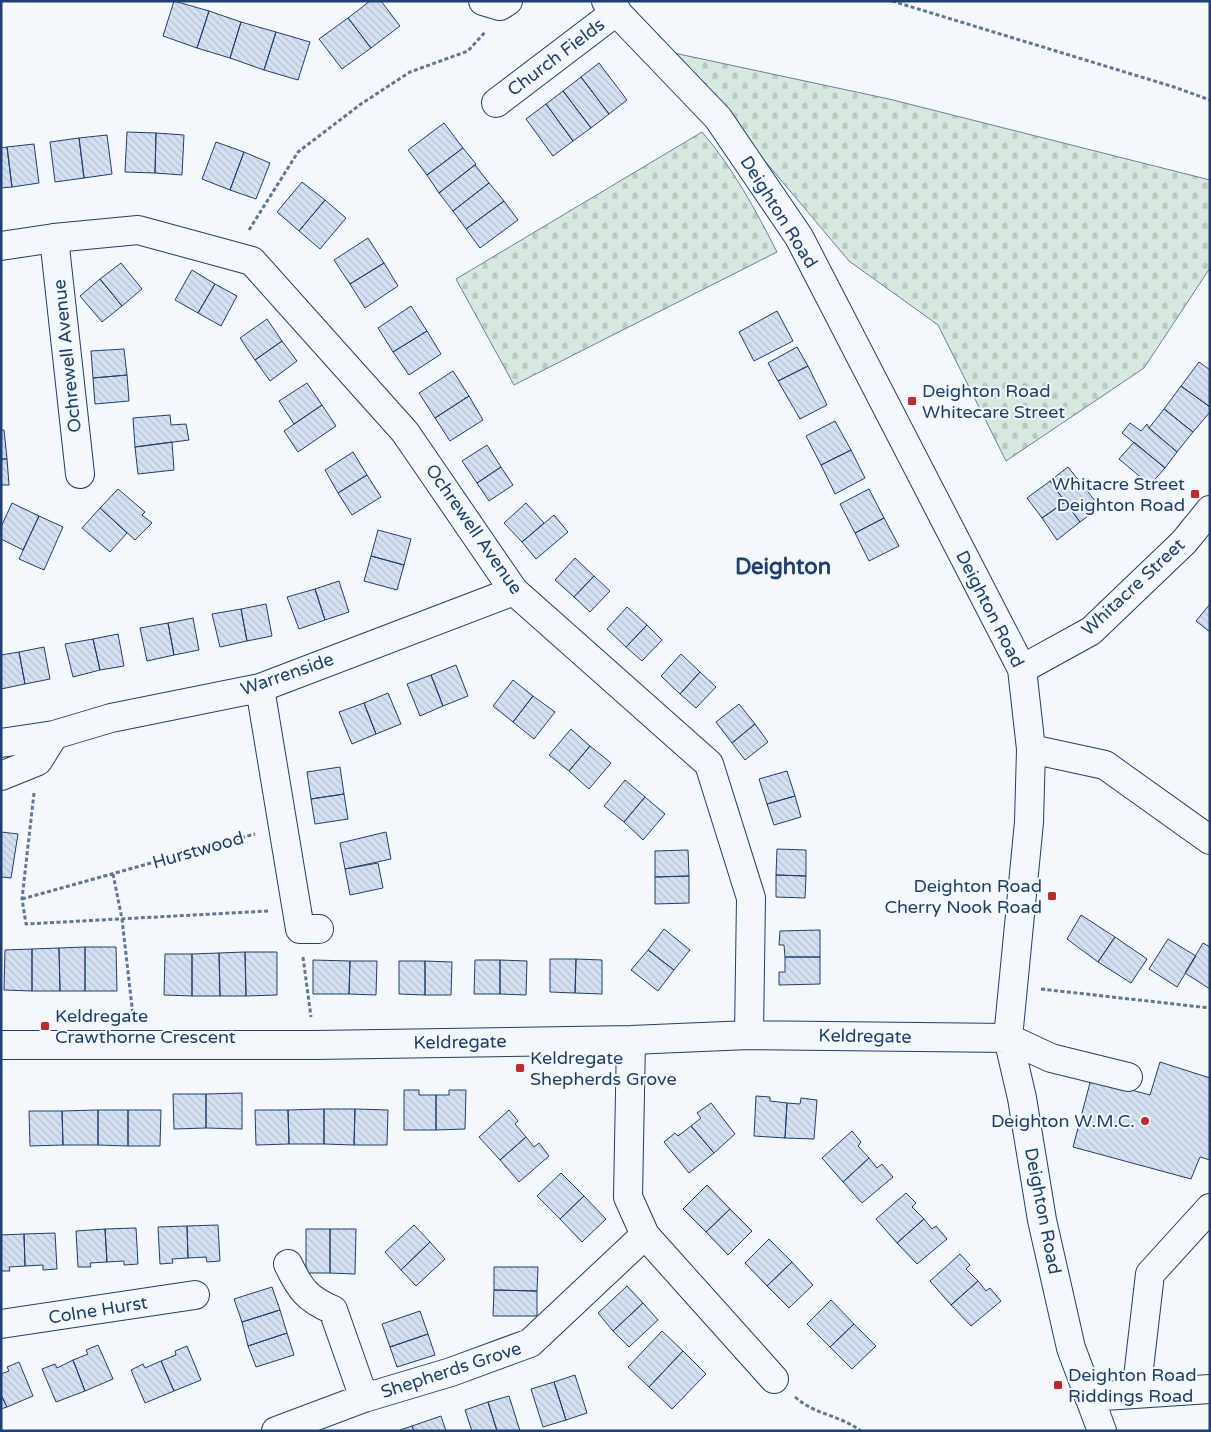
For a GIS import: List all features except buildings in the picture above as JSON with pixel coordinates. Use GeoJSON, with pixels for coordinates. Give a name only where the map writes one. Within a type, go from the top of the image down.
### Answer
{"type":"FeatureCollection","features":[{"type":"Feature","properties":{"kind":"street","name":"Church Fields"},"geometry":{"type":"LineString","coordinates":[[496,103],[612,6]]}},
{"type":"Feature","properties":{"kind":"street","name":"Deighton Road"},"geometry":{"type":"LineString","coordinates":[[612,6],[718,118],[799,237],[1022,669],[1031,749],[1029,822],[1008,1038],[1022,1098],[1042,1220],[1071,1348],[1102,1431]]}},
{"type":"Feature","properties":{"kind":"street","name":"Ochrewell Avenue"},"geometry":{"type":"LineString","coordinates":[[1,246],[54,238],[138,230],[252,261],[405,432],[514,591],[709,764],[751,898],[749,1035]]}},
{"type":"Feature","properties":{"kind":"street","name":"Ochrewell Avenue"},"geometry":{"type":"LineString","coordinates":[[54,238],[80,474]]}},
{"type":"Feature","properties":{"kind":"street","name":"Whitacre Street"},"geometry":{"type":"LineString","coordinates":[[1022,669],[1091,631],[1184,542],[1210,510]]}},
{"type":"Feature","properties":{"kind":"street","name":"Warrenside"},"geometry":{"type":"LineString","coordinates":[[1,744],[54,735],[110,718],[260,688],[514,591]]}},
{"type":"Feature","properties":{"kind":"street"},"geometry":{"type":"LineString","coordinates":[[260,688],[284,826],[305,922]]}},
{"type":"Feature","properties":{"kind":"street"},"geometry":{"type":"LineString","coordinates":[[1,776],[38,761],[54,735]]}},
{"type":"Feature","properties":{"kind":"street"},"geometry":{"type":"LineString","coordinates":[[1031,749],[1105,765],[1210,840]]}},
{"type":"Feature","properties":{"kind":"street","name":"Keldregate"},"geometry":{"type":"LineString","coordinates":[[1,1045],[314,1045],[631,1040],[749,1035],[1008,1038]]}},
{"type":"Feature","properties":{"kind":"street"},"geometry":{"type":"LineString","coordinates":[[1008,1038],[1051,1058],[1128,1077]]}},
{"type":"Feature","properties":{"kind":"street"},"geometry":{"type":"LineString","coordinates":[[631,1040],[628,1197],[644,1235],[774,1378]]}},
{"type":"Feature","properties":{"kind":"street"},"geometry":{"type":"LineString","coordinates":[[1136,1394],[1150,1274],[1210,1208]]}},
{"type":"Feature","properties":{"kind":"street","name":"Shepherds Grove"},"geometry":{"type":"LineString","coordinates":[[276,1431],[364,1398],[451,1372],[530,1343],[644,1235]]}},
{"type":"Feature","properties":{"kind":"street","name":"Shepherds Grove"},"geometry":{"type":"LineString","coordinates":[[288,1264],[298,1286],[315,1303],[333,1310],[364,1398]]}},
{"type":"Feature","properties":{"kind":"street","name":"Colne Hurst"},"geometry":{"type":"LineString","coordinates":[[1,1324],[195,1295]]}},
{"type":"Feature","properties":{"kind":"street"},"geometry":{"type":"LineString","coordinates":[[1090,1397],[1210,1389]]}},
{"type":"Feature","properties":{"kind":"path"},"geometry":{"type":"LineString","coordinates":[[892,1],[1174,87],[1210,100]]}},
{"type":"Feature","properties":{"kind":"path"},"geometry":{"type":"LineString","coordinates":[[233,256],[298,152],[361,104],[410,72],[468,51],[493,24],[497,3]]}},
{"type":"Feature","properties":{"kind":"path"},"geometry":{"type":"LineString","coordinates":[[38,761],[22,899],[26,924],[122,919],[305,922],[314,1045]]}},
{"type":"Feature","properties":{"kind":"path","name":"Hurstwood"},"geometry":{"type":"LineString","coordinates":[[22,899],[284,826]]}},
{"type":"Feature","properties":{"kind":"path"},"geometry":{"type":"LineString","coordinates":[[113,874],[122,919],[136,1044]]}},
{"type":"Feature","properties":{"kind":"path"},"geometry":{"type":"LineString","coordinates":[[1013,986],[1210,1008]]}},
{"type":"Feature","properties":{"kind":"path"},"geometry":{"type":"LineString","coordinates":[[774,1378],[807,1407],[851,1423],[861,1431]]}},
{"type":"Feature","properties":{"kind":"green space"},"geometry":{"type":"Polygon","coordinates":[[[674,53],[889,99],[1210,180],[1210,268],[1144,368],[1006,461],[938,325],[849,261],[674,53]]]}},
{"type":"Feature","properties":{"kind":"green space"},"geometry":{"type":"Polygon","coordinates":[[[702,132],[734,174],[777,252],[514,385],[456,279],[702,132]]]}},
{"type":"Feature","properties":{"kind":"place","name":"Deighton Road Whitecare Street"},"geometry":{"type":"Point","coordinates":[912,401]}},
{"type":"Feature","properties":{"kind":"place","name":"Whitacre Street Deighton Road"},"geometry":{"type":"Point","coordinates":[1195,494]}},
{"type":"Feature","properties":{"kind":"place","name":"Deighton Road Cherry Nook Road"},"geometry":{"type":"Point","coordinates":[1052,896]}},
{"type":"Feature","properties":{"kind":"place","name":"Keldregate Crawthorne Crescent"},"geometry":{"type":"Point","coordinates":[45,1026]}},
{"type":"Feature","properties":{"kind":"place","name":"Keldregate Shepherds Grove"},"geometry":{"type":"Point","coordinates":[520,1068]}},
{"type":"Feature","properties":{"kind":"place","name":"Deighton W.M.C."},"geometry":{"type":"Point","coordinates":[1145,1121]}},
{"type":"Feature","properties":{"kind":"place","name":"Deighton Road Riddings Road"},"geometry":{"type":"Point","coordinates":[1058,1385]}},
{"type":"Feature","properties":{"kind":"district","name":"Deighton"},"geometry":{"type":"Point","coordinates":[783,567]}}]}
